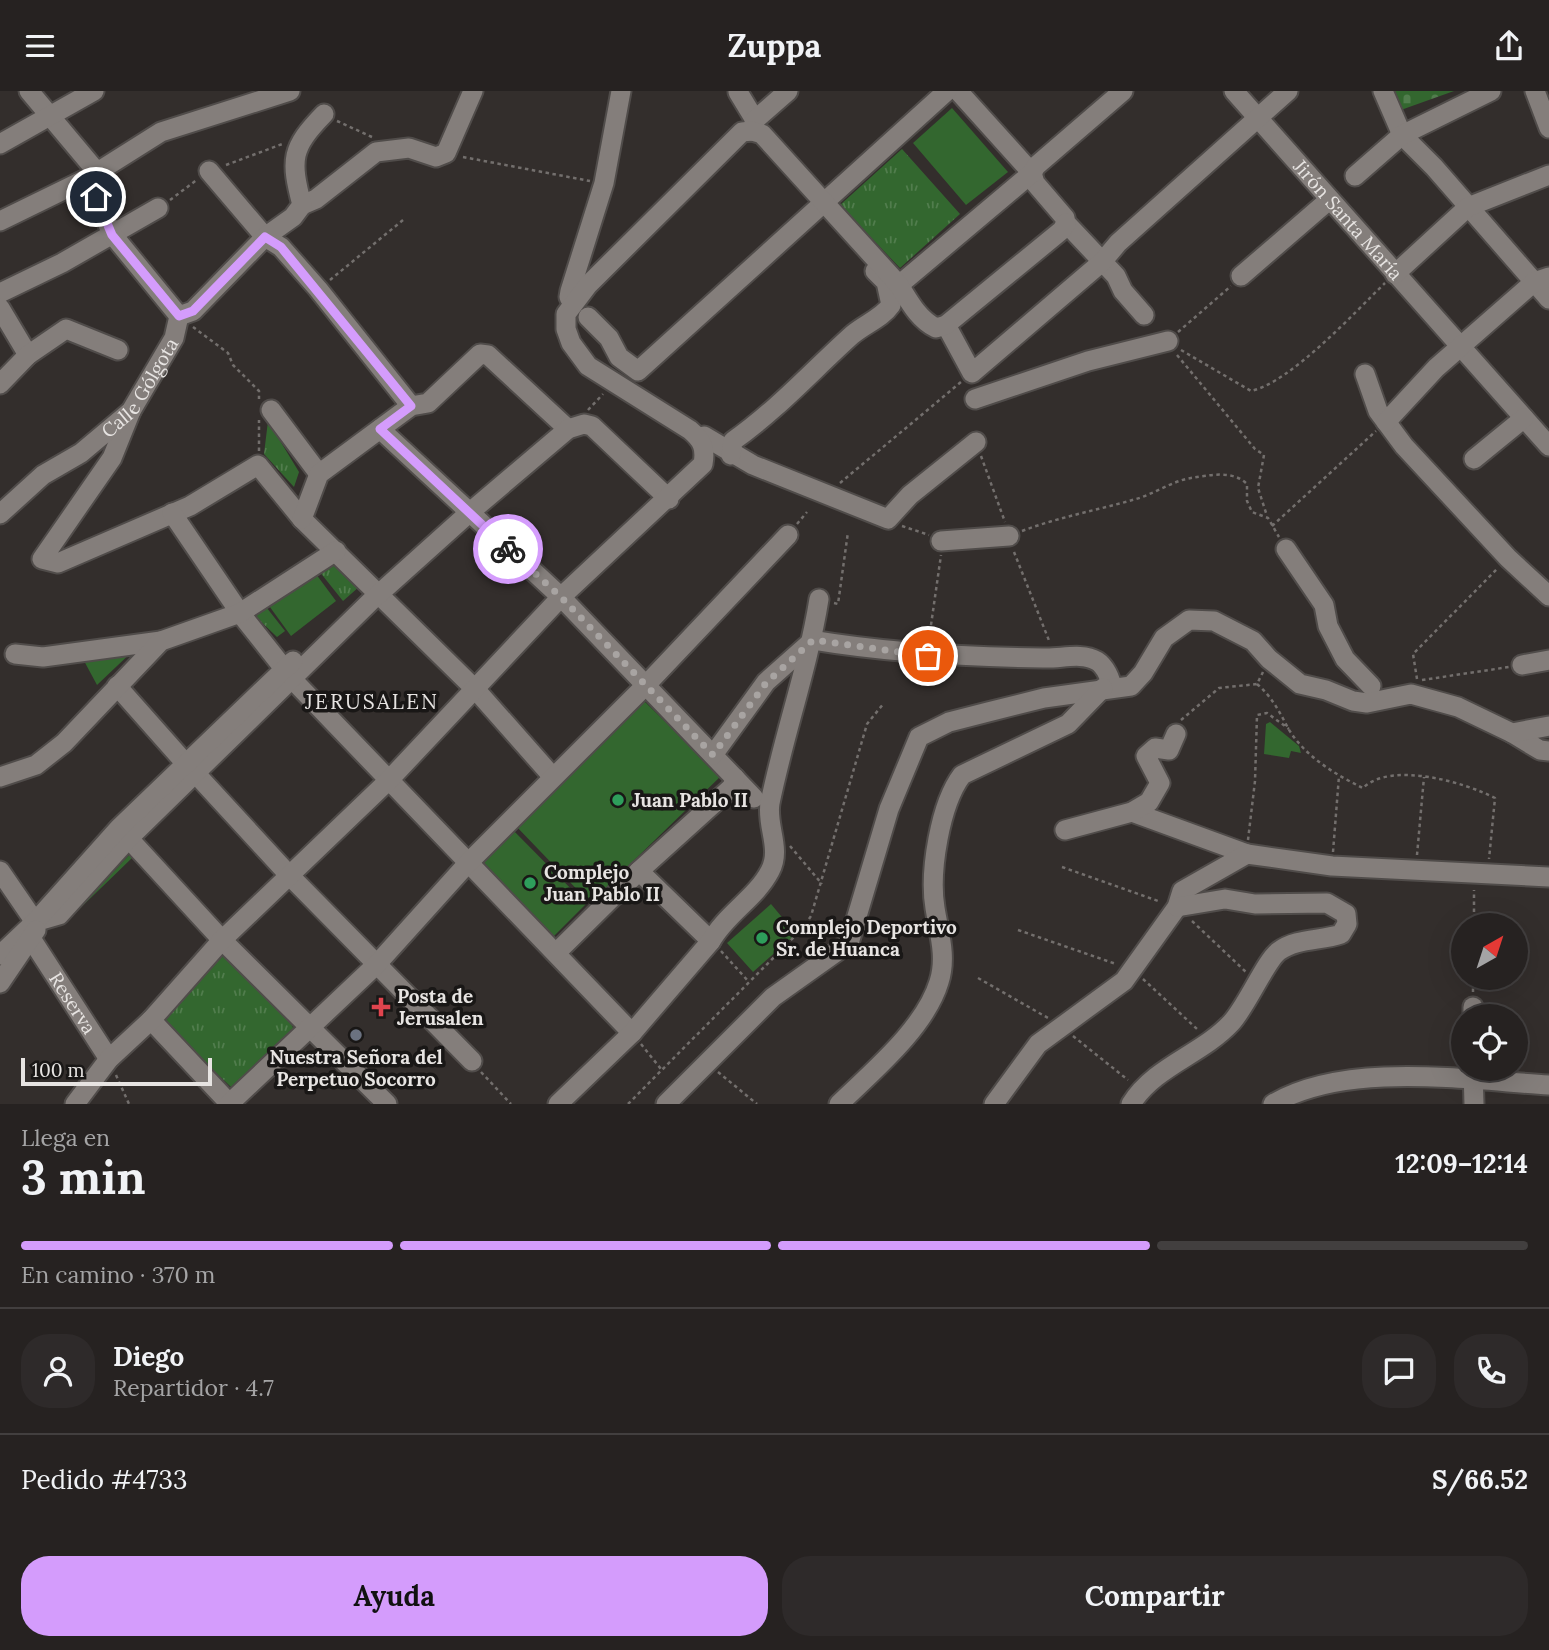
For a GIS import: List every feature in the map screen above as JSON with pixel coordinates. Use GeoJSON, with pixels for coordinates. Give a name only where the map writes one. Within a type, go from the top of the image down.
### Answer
{"type":"FeatureCollection","features":[{"type":"Feature","properties":{"kind":"street","name":"Calle Gólgota"},"geometry":{"type":"LineString","coordinates":[[0,514],[43,475],[81,453],[131,411],[174,338],[179,316],[112,235],[93,175],[29,91]]}},
{"type":"Feature","properties":{"kind":"street"},"geometry":{"type":"LineString","coordinates":[[0,144],[94,91]]}},
{"type":"Feature","properties":{"kind":"street"},"geometry":{"type":"LineString","coordinates":[[0,221],[93,175],[161,132],[290,91]]}},
{"type":"Feature","properties":{"kind":"street"},"geometry":{"type":"LineString","coordinates":[[179,316],[193,311],[265,237],[293,217],[302,205],[316,199],[376,152],[409,148],[436,157],[446,153],[473,91]]}},
{"type":"Feature","properties":{"kind":"street"},"geometry":{"type":"LineString","coordinates":[[572,302],[570,291],[604,183],[621,91]]}},
{"type":"Feature","properties":{"kind":"street"},"geometry":{"type":"LineString","coordinates":[[75,1104],[109,1059],[150,1020],[222,940],[390,779],[561,597],[669,499],[703,464],[706,450],[699,437],[588,366],[571,343],[566,329],[566,314],[572,302],[742,132],[788,91]]}},
{"type":"Feature","properties":{"kind":"street"},"geometry":{"type":"LineString","coordinates":[[588,317],[609,338],[619,357],[638,371],[947,91]]}},
{"type":"Feature","properties":{"kind":"street"},"geometry":{"type":"LineString","coordinates":[[958,91],[1032,173],[1035,183],[1065,218],[1066,223],[1102,262],[1144,315]]}},
{"type":"Feature","properties":{"kind":"street"},"geometry":{"type":"LineString","coordinates":[[899,285],[1032,173],[1123,91]]}},
{"type":"Feature","properties":{"kind":"street","name":"Jirón Santa María"},"geometry":{"type":"LineString","coordinates":[[1234,91],[1524,418],[1546,437]]}},
{"type":"Feature","properties":{"kind":"street"},"geometry":{"type":"LineString","coordinates":[[946,324],[972,373],[1102,262],[1118,243],[1288,91]]}},
{"type":"Feature","properties":{"kind":"street"},"geometry":{"type":"LineString","coordinates":[[1383,91],[1402,135],[1468,207],[1541,280],[1549,299]]}},
{"type":"Feature","properties":{"kind":"street"},"geometry":{"type":"LineString","coordinates":[[1355,176],[1402,135],[1491,91]]}},
{"type":"Feature","properties":{"kind":"street"},"geometry":{"type":"LineString","coordinates":[[1535,91],[1549,128]]}},
{"type":"Feature","properties":{"kind":"street"},"geometry":{"type":"LineString","coordinates":[[738,92],[753,125],[899,285],[912,307],[928,324],[936,328],[946,324],[1062,230],[1066,223]]}},
{"type":"Feature","properties":{"kind":"street"},"geometry":{"type":"LineString","coordinates":[[302,205],[293,171],[301,136],[324,114]]}},
{"type":"Feature","properties":{"kind":"street"},"geometry":{"type":"LineString","coordinates":[[209,171],[265,237],[281,247],[318,289],[411,406]]}},
{"type":"Feature","properties":{"kind":"street"},"geometry":{"type":"LineString","coordinates":[[1395,274],[1468,207],[1549,175]]}},
{"type":"Feature","properties":{"kind":"street"},"geometry":{"type":"LineString","coordinates":[[1241,277],[1329,199]]}},
{"type":"Feature","properties":{"kind":"street"},"geometry":{"type":"LineString","coordinates":[[0,293],[158,208]]}},
{"type":"Feature","properties":{"kind":"street"},"geometry":{"type":"LineString","coordinates":[[731,455],[733,441],[770,415],[866,323],[886,312],[891,305],[886,282],[874,269],[877,262]]}},
{"type":"Feature","properties":{"kind":"street"},"geometry":{"type":"LineString","coordinates":[[1386,422],[1436,368],[1541,280]]}},
{"type":"Feature","properties":{"kind":"street"},"geometry":{"type":"LineString","coordinates":[[0,308],[28,355]]}},
{"type":"Feature","properties":{"kind":"street"},"geometry":{"type":"LineString","coordinates":[[0,384],[28,355],[66,329],[118,350]]}},
{"type":"Feature","properties":{"kind":"street"},"geometry":{"type":"LineString","coordinates":[[975,399],[1088,361],[1169,344]]}},
{"type":"Feature","properties":{"kind":"street"},"geometry":{"type":"LineString","coordinates":[[302,519],[318,474],[411,406],[428,403],[480,354],[488,355],[568,429]]}},
{"type":"Feature","properties":{"kind":"street"},"geometry":{"type":"LineString","coordinates":[[1365,374],[1386,422],[1508,558],[1549,596]]}},
{"type":"Feature","properties":{"kind":"street"},"geometry":{"type":"LineString","coordinates":[[263,410],[318,474]]}},
{"type":"Feature","properties":{"kind":"street"},"geometry":{"type":"LineString","coordinates":[[131,411],[112,458],[42,559],[58,563],[191,506],[258,465],[302,519],[380,592],[476,690],[552,776]]}},
{"type":"Feature","properties":{"kind":"street"},"geometry":{"type":"LineString","coordinates":[[1474,459],[1524,418]]}},
{"type":"Feature","properties":{"kind":"street"},"geometry":{"type":"LineString","coordinates":[[0,955],[59,915],[124,834],[289,674],[363,595],[380,592],[568,429],[584,424],[592,426],[669,499]]}},
{"type":"Feature","properties":{"kind":"street"},"geometry":{"type":"LineString","coordinates":[[380,429],[561,597],[754,797]]}},
{"type":"Feature","properties":{"kind":"street"},"geometry":{"type":"LineString","coordinates":[[699,437],[705,436],[731,455],[888,519],[910,495],[976,442]]}},
{"type":"Feature","properties":{"kind":"street"},"geometry":{"type":"LineString","coordinates":[[172,513],[240,613],[289,674],[632,1033]]}},
{"type":"Feature","properties":{"kind":"street"},"geometry":{"type":"LineString","coordinates":[[150,1020],[229,1104],[377,964],[468,863],[552,776],[646,685],[788,535]]}},
{"type":"Feature","properties":{"kind":"street"},"geometry":{"type":"LineString","coordinates":[[941,541],[1009,536]]}},
{"type":"Feature","properties":{"kind":"street"},"geometry":{"type":"LineString","coordinates":[[1286,549],[1325,605],[1328,626],[1345,659],[1371,686]]}},
{"type":"Feature","properties":{"kind":"street"},"geometry":{"type":"LineString","coordinates":[[15,655],[43,657],[161,641],[240,613],[336,551]]}},
{"type":"Feature","properties":{"kind":"street"},"geometry":{"type":"LineString","coordinates":[[558,1104],[632,1033],[711,941],[718,929],[769,873],[776,857],[769,813],[790,716],[813,640],[819,599]]}},
{"type":"Feature","properties":{"kind":"street"},"geometry":{"type":"LineString","coordinates":[[666,1104],[773,997],[849,943],[889,809],[919,737],[949,722],[1109,685],[1137,682],[1164,638],[1189,620],[1214,621],[1252,641],[1300,684],[1367,703],[1414,687],[1512,733],[1540,750],[1549,751]]}},
{"type":"Feature","properties":{"kind":"street"},"geometry":{"type":"LineString","coordinates":[[813,640],[928,656],[1055,659],[1079,656],[1098,662],[1109,685]]}},
{"type":"Feature","properties":{"kind":"street"},"geometry":{"type":"LineString","coordinates":[[713,755],[766,683],[813,640]]}},
{"type":"Feature","properties":{"kind":"street"},"geometry":{"type":"LineString","coordinates":[[0,777],[36,765],[64,743],[161,641]]}},
{"type":"Feature","properties":{"kind":"street"},"geometry":{"type":"LineString","coordinates":[[1522,665],[1549,660]]}},
{"type":"Feature","properties":{"kind":"street"},"geometry":{"type":"LineString","coordinates":[[839,1104],[926,1014],[940,980],[943,939],[934,906],[943,810],[952,789],[962,775],[1068,724],[1109,685]]}},
{"type":"Feature","properties":{"kind":"street"},"geometry":{"type":"LineString","coordinates":[[117,686],[289,875],[472,1061]]}},
{"type":"Feature","properties":{"kind":"street"},"geometry":{"type":"LineString","coordinates":[[1512,733],[1549,726]]}},
{"type":"Feature","properties":{"kind":"street"},"geometry":{"type":"LineString","coordinates":[[1065,830],[1132,812],[1149,802],[1160,783],[1146,756],[1155,748],[1168,750],[1176,734]]}},
{"type":"Feature","properties":{"kind":"street"},"geometry":{"type":"LineString","coordinates":[[557,952],[639,871],[732,786],[735,778]]}},
{"type":"Feature","properties":{"kind":"street"},"geometry":{"type":"LineString","coordinates":[[1132,812],[1247,854],[1332,866],[1549,877]]}},
{"type":"Feature","properties":{"kind":"street"},"geometry":{"type":"LineString","coordinates":[[124,834],[222,940],[387,1104]]}},
{"type":"Feature","properties":{"kind":"street"},"geometry":{"type":"LineString","coordinates":[[994,1104],[1038,1044],[1124,981],[1177,907],[1182,891],[1247,854]]}},
{"type":"Feature","properties":{"kind":"street","name":"Reserva"},"geometry":{"type":"LineString","coordinates":[[0,871],[109,1059]]}},
{"type":"Feature","properties":{"kind":"street"},"geometry":{"type":"LineString","coordinates":[[639,871],[711,941]]}},
{"type":"Feature","properties":{"kind":"street"},"geometry":{"type":"LineString","coordinates":[[1130,1104],[1140,1089],[1153,1077],[1230,1024],[1252,995],[1273,955],[1289,945],[1341,934],[1347,924],[1346,914],[1327,903],[1255,904],[1225,899],[1177,907]]}},
{"type":"Feature","properties":{"kind":"street"},"geometry":{"type":"LineString","coordinates":[[0,983],[34,931]]}},
{"type":"Feature","properties":{"kind":"street"},"geometry":{"type":"LineString","coordinates":[[1273,1104],[1290,1094],[1361,1076],[1451,1075]]}},
{"type":"Feature","properties":{"kind":"street"},"geometry":{"type":"LineString","coordinates":[[1473,1081],[1474,1104]]}},
{"type":"Feature","properties":{"kind":"street"},"geometry":{"type":"LineString","coordinates":[[1519,1081],[1549,1085]]}},
{"type":"Feature","properties":{"kind":"path"},"geometry":{"type":"LineString","coordinates":[[324,114],[376,138]]}},
{"type":"Feature","properties":{"kind":"path"},"geometry":{"type":"LineString","coordinates":[[158,208],[209,171],[301,136]]}},
{"type":"Feature","properties":{"kind":"path"},"geometry":{"type":"LineString","coordinates":[[446,153],[604,183]]}},
{"type":"Feature","properties":{"kind":"path"},"geometry":{"type":"LineString","coordinates":[[318,289],[403,220]]}},
{"type":"Feature","properties":{"kind":"path"},"geometry":{"type":"LineString","coordinates":[[1169,344],[1251,391],[1264,388],[1325,342],[1395,274]]}},
{"type":"Feature","properties":{"kind":"path"},"geometry":{"type":"LineString","coordinates":[[1169,344],[1241,277]]}},
{"type":"Feature","properties":{"kind":"path"},"geometry":{"type":"LineString","coordinates":[[179,316],[228,353],[233,365],[259,391],[263,410],[258,465]]}},
{"type":"Feature","properties":{"kind":"path"},"geometry":{"type":"LineString","coordinates":[[1169,344],[1255,449],[1264,455],[1258,488],[1268,518],[1286,549]]}},
{"type":"Feature","properties":{"kind":"path"},"geometry":{"type":"LineString","coordinates":[[827,493],[972,373]]}},
{"type":"Feature","properties":{"kind":"path"},"geometry":{"type":"LineString","coordinates":[[587,410],[615,382]]}},
{"type":"Feature","properties":{"kind":"path"},"geometry":{"type":"LineString","coordinates":[[1272,526],[1386,422]]}},
{"type":"Feature","properties":{"kind":"path"},"geometry":{"type":"LineString","coordinates":[[976,442],[1055,659]]}},
{"type":"Feature","properties":{"kind":"path"},"geometry":{"type":"LineString","coordinates":[[1009,536],[1103,506],[1134,500],[1187,478],[1227,474],[1240,477],[1247,484],[1252,512],[1268,518]]}},
{"type":"Feature","properties":{"kind":"path"},"geometry":{"type":"LineString","coordinates":[[888,519],[941,541],[940,572],[928,656]]}},
{"type":"Feature","properties":{"kind":"path"},"geometry":{"type":"LineString","coordinates":[[819,599],[838,604],[848,532]]}},
{"type":"Feature","properties":{"kind":"path"},"geometry":{"type":"LineString","coordinates":[[1508,558],[1413,654],[1414,687],[1522,665]]}},
{"type":"Feature","properties":{"kind":"path"},"geometry":{"type":"LineString","coordinates":[[1258,684],[1269,659]]}},
{"type":"Feature","properties":{"kind":"path"},"geometry":{"type":"LineString","coordinates":[[1258,684],[1269,695],[1289,729],[1316,759],[1339,776],[1363,788],[1373,778],[1399,775],[1424,777],[1475,788],[1495,798],[1476,913]]}},
{"type":"Feature","properties":{"kind":"path"},"geometry":{"type":"LineString","coordinates":[[1176,734],[1179,722],[1219,688],[1258,684]]}},
{"type":"Feature","properties":{"kind":"path"},"geometry":{"type":"LineString","coordinates":[[628,1104],[749,983],[811,916],[867,724],[884,703]]}},
{"type":"Feature","properties":{"kind":"path"},"geometry":{"type":"LineString","coordinates":[[1247,854],[1255,781],[1257,716],[1267,713],[1289,729]]}},
{"type":"Feature","properties":{"kind":"path"},"geometry":{"type":"LineString","coordinates":[[1332,866],[1339,776]]}},
{"type":"Feature","properties":{"kind":"path"},"geometry":{"type":"LineString","coordinates":[[1415,869],[1424,777]]}},
{"type":"Feature","properties":{"kind":"path"},"geometry":{"type":"LineString","coordinates":[[711,941],[749,983]]}},
{"type":"Feature","properties":{"kind":"path"},"geometry":{"type":"LineString","coordinates":[[632,1033],[662,1070]]}},
{"type":"Feature","properties":{"kind":"path"},"geometry":{"type":"LineString","coordinates":[[109,1059],[129,1104]]}},
{"type":"Feature","properties":{"kind":"path"},"geometry":{"type":"LineString","coordinates":[[472,1061],[511,1104]]}},
{"type":"Feature","properties":{"kind":"path"},"geometry":{"type":"LineString","coordinates":[[707,1063],[757,1104]]}},
{"type":"Feature","properties":{"kind":"green space"},"geometry":{"type":"Polygon","coordinates":[[[1393,91],[1454,91],[1398,111],[1393,91]]]}},
{"type":"Feature","properties":{"kind":"green space"},"geometry":{"type":"Polygon","coordinates":[[[952,108],[1008,172],[966,205],[913,143],[952,108]]]}},
{"type":"Feature","properties":{"kind":"green space"},"geometry":{"type":"Polygon","coordinates":[[[902,149],[960,214],[900,268],[840,205],[902,149]]]}},
{"type":"Feature","properties":{"kind":"green space"},"geometry":{"type":"Polygon","coordinates":[[[268,421],[299,472],[294,487],[264,454],[268,421]]]}},
{"type":"Feature","properties":{"kind":"green space"},"geometry":{"type":"Polygon","coordinates":[[[333,560],[360,586],[343,601],[319,571],[333,560]]]}},
{"type":"Feature","properties":{"kind":"green space"},"geometry":{"type":"Polygon","coordinates":[[[313,570],[336,601],[291,636],[267,603],[313,570]]]}},
{"type":"Feature","properties":{"kind":"green space"},"geometry":{"type":"Polygon","coordinates":[[[263,603],[285,631],[277,637],[252,613],[263,603]]]}},
{"type":"Feature","properties":{"kind":"green space"},"geometry":{"type":"Polygon","coordinates":[[[137,647],[97,685],[83,659],[137,647]]]}},
{"type":"Feature","properties":{"kind":"green space","name":"Juan Pablo II"},"geometry":{"type":"Polygon","coordinates":[[[642,699],[721,776],[590,903],[514,824],[642,699]]]}},
{"type":"Feature","properties":{"kind":"green space"},"geometry":{"type":"Polygon","coordinates":[[[1270,722],[1299,746],[1301,753],[1291,751],[1289,758],[1264,754],[1266,724],[1270,722]]]}},
{"type":"Feature","properties":{"kind":"green space","name":"Complejo Juan Pablo II"},"geometry":{"type":"Polygon","coordinates":[[[510,827],[586,904],[552,938],[474,861],[510,827]]]}},
{"type":"Feature","properties":{"kind":"green space"},"geometry":{"type":"Polygon","coordinates":[[[130,854],[133,857],[70,918],[130,854]]]}},
{"type":"Feature","properties":{"kind":"green space","name":"Complejo Deportivo Sr. de Huanca"},"geometry":{"type":"Polygon","coordinates":[[[771,904],[796,934],[753,972],[727,943],[771,904]]]}},
{"type":"Feature","properties":{"kind":"green space"},"geometry":{"type":"Polygon","coordinates":[[[225,953],[290,1021],[294,1030],[231,1087],[162,1021],[225,953]]]}},
{"type":"Feature","properties":{"kind":"way so far"},"geometry":{"type":"LineString","coordinates":[[508,549],[561,597],[713,755],[766,683],[813,640],[928,656]]}},
{"type":"Feature","properties":{"kind":"place","name":"Juan Pablo II"},"geometry":{"type":"Point","coordinates":[618,800]}},
{"type":"Feature","properties":{"kind":"place","name":"Complejo Juan Pablo II"},"geometry":{"type":"Point","coordinates":[530,883]}},
{"type":"Feature","properties":{"kind":"place","name":"Complejo Deportivo Sr. de Huanca"},"geometry":{"type":"Point","coordinates":[762,938]}},
{"type":"Feature","properties":{"kind":"place","name":"Posta de Jerusalen"},"geometry":{"type":"Point","coordinates":[381,1007]}},
{"type":"Feature","properties":{"kind":"place","name":"Nuestra Señora del Perpetuo Socorro"},"geometry":{"type":"Point","coordinates":[356,1035]}},
{"type":"Feature","properties":{"kind":"district","name":"JERUSALEN"},"geometry":{"type":"Point","coordinates":[372,702]}},
{"type":"Feature","properties":{"kind":"route"},"geometry":{"type":"LineString","coordinates":[[96,197],[112,235],[179,316],[193,311],[265,237],[281,247],[411,406],[380,429],[508,549]]}}]}
